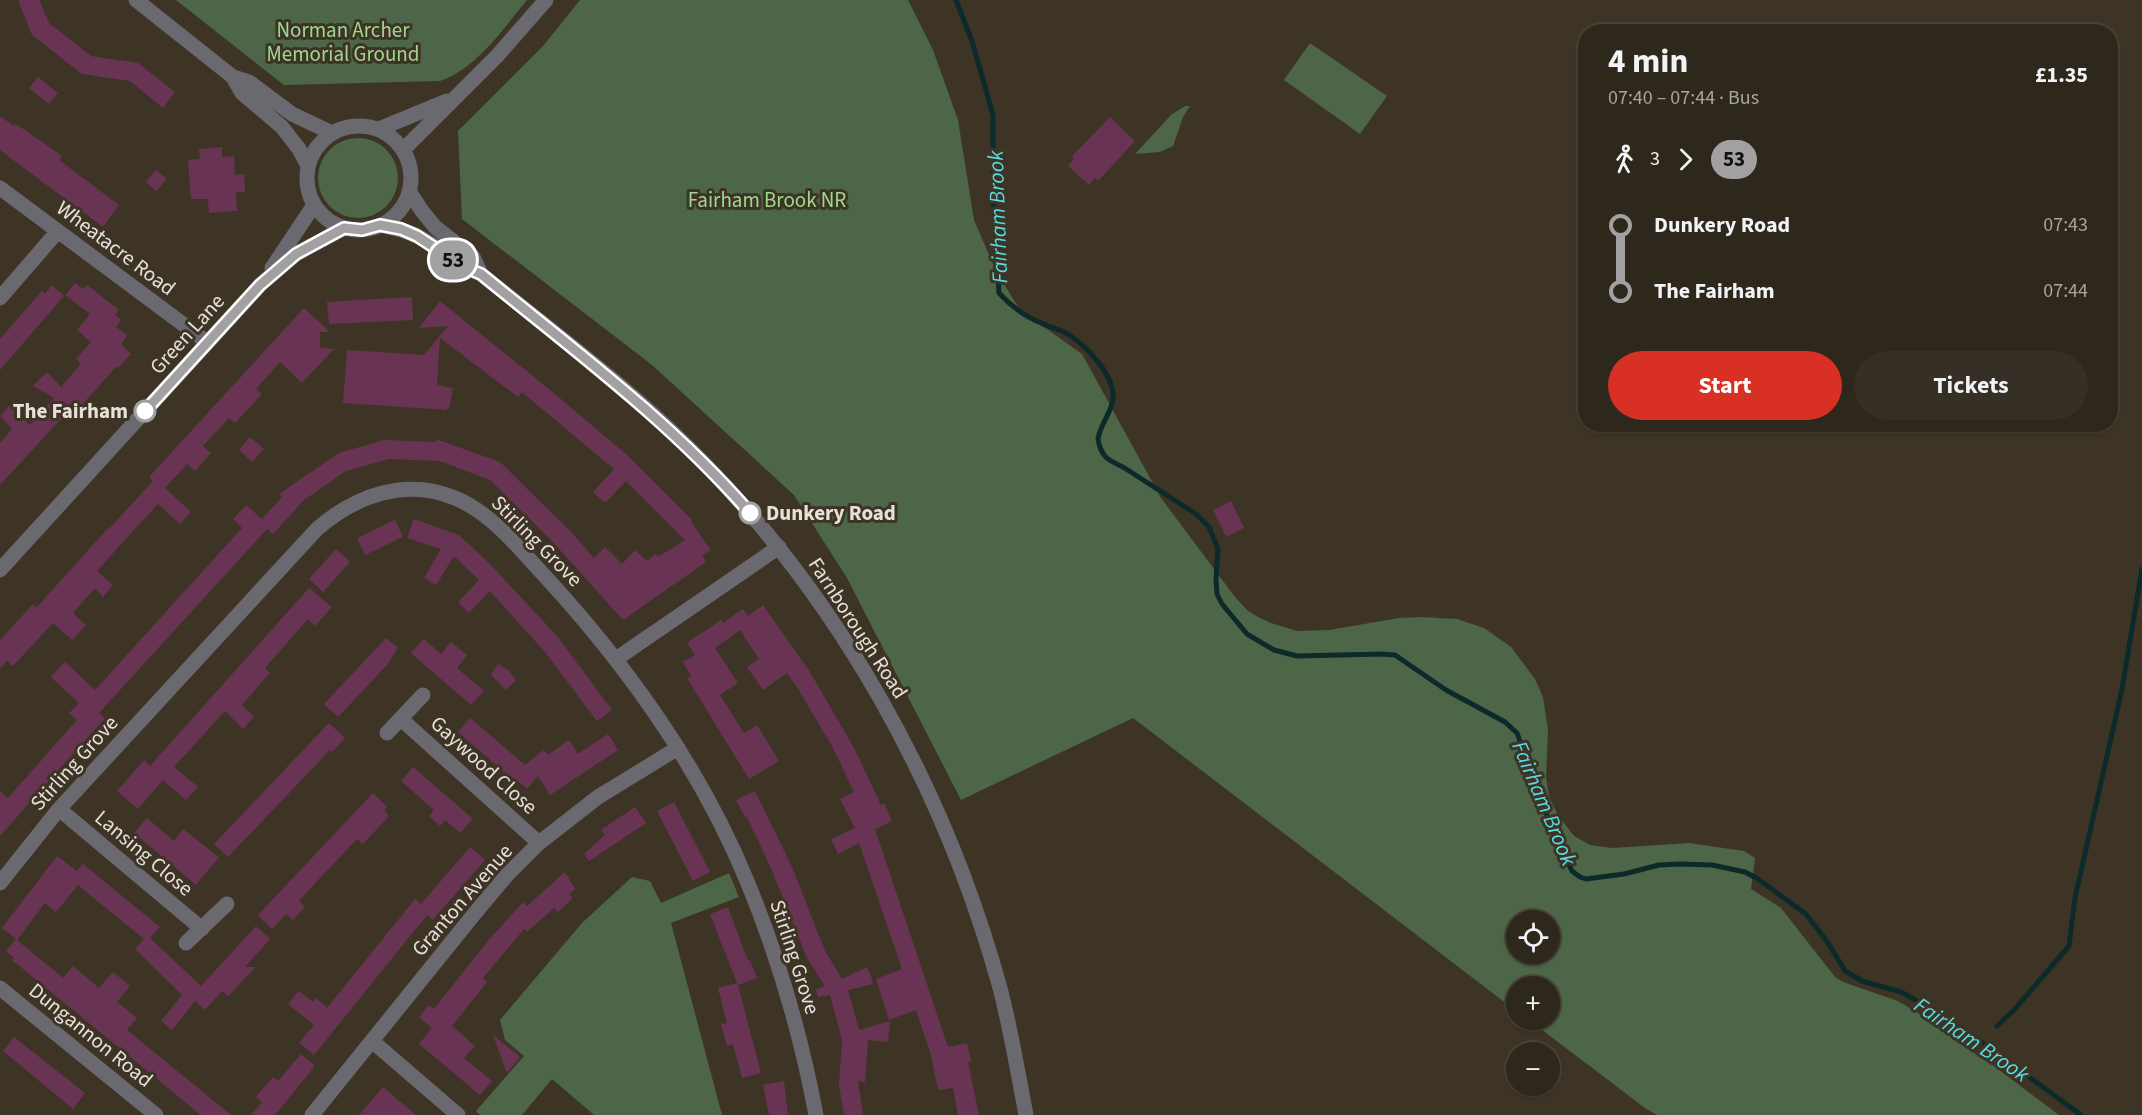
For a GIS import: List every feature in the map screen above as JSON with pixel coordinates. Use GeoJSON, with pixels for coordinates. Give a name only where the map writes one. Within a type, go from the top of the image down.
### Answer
{"type":"FeatureCollection","features":[{"type":"Feature","properties":{"kind":"street"},"geometry":{"type":"LineString","coordinates":[[136,0],[233,77],[249,82],[292,114],[332,133]]}},
{"type":"Feature","properties":{"kind":"street"},"geometry":{"type":"LineString","coordinates":[[403,150],[497,56],[546,0]]}},
{"type":"Feature","properties":{"kind":"street"},"geometry":{"type":"LineString","coordinates":[[233,77],[242,93],[282,127],[299,149],[308,166]]}},
{"type":"Feature","properties":{"kind":"street"},"geometry":{"type":"LineString","coordinates":[[379,129],[455,97]]}},
{"type":"Feature","properties":{"kind":"street"},"geometry":{"type":"LineString","coordinates":[[363,126],[379,129],[393,138],[403,150],[409,163],[411,177],[409,191],[399,212],[380,225],[362,230],[344,228],[327,219],[314,205],[307,186],[308,166],[317,147],[332,133],[347,127],[363,126]]}},
{"type":"Feature","properties":{"kind":"street","name":"Wheatacre Road"},"geometry":{"type":"LineString","coordinates":[[0,188],[207,342]]}},
{"type":"Feature","properties":{"kind":"street","name":"Farnborough Road"},"geometry":{"type":"LineString","coordinates":[[409,191],[435,227],[473,257],[481,274]]}},
{"type":"Feature","properties":{"kind":"street","name":"Green Lane"},"geometry":{"type":"LineString","coordinates":[[260,285],[314,205]]}},
{"type":"Feature","properties":{"kind":"street","name":"Farnborough Road"},"geometry":{"type":"LineString","coordinates":[[380,225],[401,229],[417,236],[464,267],[481,274],[623,389],[687,446],[739,501],[779,547],[810,588],[856,659],[892,721],[949,837],[1000,989],[1017,1062],[1026,1115]]}},
{"type":"Feature","properties":{"kind":"street","name":"Green Lane"},"geometry":{"type":"LineString","coordinates":[[0,570],[260,285],[296,254],[344,228]]}},
{"type":"Feature","properties":{"kind":"street"},"geometry":{"type":"LineString","coordinates":[[0,298],[58,231]]}},
{"type":"Feature","properties":{"kind":"street","name":"Stirling Grove"},"geometry":{"type":"LineString","coordinates":[[0,883],[59,809],[317,529],[346,507],[382,492],[401,489],[436,492],[460,501],[484,515],[516,544],[616,658],[678,748],[704,791],[747,879],[787,996],[807,1067],[816,1115]]}},
{"type":"Feature","properties":{"kind":"street"},"geometry":{"type":"LineString","coordinates":[[616,658],[779,547]]}},
{"type":"Feature","properties":{"kind":"street","name":"Gaywood Close"},"geometry":{"type":"LineString","coordinates":[[387,733],[423,695]]}},
{"type":"Feature","properties":{"kind":"street","name":"Gaywood Close"},"geometry":{"type":"LineString","coordinates":[[401,719],[539,843]]}},
{"type":"Feature","properties":{"kind":"street","name":"Granton Avenue"},"geometry":{"type":"LineString","coordinates":[[312,1115],[507,875],[539,843],[598,797],[678,748]]}},
{"type":"Feature","properties":{"kind":"street","name":"Lansing Close"},"geometry":{"type":"LineString","coordinates":[[59,809],[202,929]]}},
{"type":"Feature","properties":{"kind":"street"},"geometry":{"type":"LineString","coordinates":[[186,943],[227,904]]}},
{"type":"Feature","properties":{"kind":"street","name":"Dungannon Road"},"geometry":{"type":"LineString","coordinates":[[0,988],[156,1115]]}},
{"type":"Feature","properties":{"kind":"street"},"geometry":{"type":"LineString","coordinates":[[372,1041],[458,1115]]}},
{"type":"Feature","properties":{"kind":"green space","name":"Norman Archer Memorial Ground"},"geometry":{"type":"Polygon","coordinates":[[[176,0],[527,0],[499,35],[477,57],[466,67],[440,81],[284,85],[176,0]]]}},
{"type":"Feature","properties":{"kind":"green space","name":"Fairham Brook NR"},"geometry":{"type":"Polygon","coordinates":[[[580,0],[908,0],[933,50],[958,120],[974,220],[996,271],[1020,310],[1082,354],[1161,498],[1248,611],[1271,623],[1297,631],[1329,630],[1399,618],[1422,617],[1457,619],[1484,628],[1511,647],[1535,679],[1543,697],[1548,730],[1546,777],[1549,797],[1558,815],[1574,836],[1590,845],[1612,848],[1689,843],[1744,851],[1755,858],[1751,889],[1781,908],[1835,977],[1843,982],[1898,1001],[1918,1013],[2059,1115],[1657,1115],[1542,1030],[1560,1030],[1560,976],[1506,976],[1506,1003],[1133,718],[961,800],[847,578],[794,495],[652,365],[462,219],[458,131],[543,46],[580,0]]]}},
{"type":"Feature","properties":{"kind":"green space"},"geometry":{"type":"Polygon","coordinates":[[[1310,43],[1387,96],[1360,134],[1284,80],[1310,43]]]}},
{"type":"Feature","properties":{"kind":"green space"},"geometry":{"type":"Polygon","coordinates":[[[1185,106],[1190,106],[1183,117],[1173,146],[1160,152],[1135,154],[1171,115],[1185,106]]]}},
{"type":"Feature","properties":{"kind":"green space"},"geometry":{"type":"Polygon","coordinates":[[[350,138],[366,138],[387,149],[398,170],[398,186],[387,207],[366,218],[350,218],[336,212],[324,200],[318,186],[318,170],[324,156],[336,144],[350,138]]]}},
{"type":"Feature","properties":{"kind":"green space"},"geometry":{"type":"Polygon","coordinates":[[[729,873],[739,897],[671,923],[722,1115],[594,1115],[552,1079],[522,1115],[480,1115],[476,1111],[524,1056],[505,1040],[500,1020],[582,923],[632,877],[650,881],[661,903],[729,873]]]}},
{"type":"Feature","properties":{"kind":"building"},"geometry":{"type":"Polygon","coordinates":[[[18,0],[39,0],[49,23],[91,56],[138,63],[175,92],[163,108],[130,81],[82,74],[32,35],[18,0]]]}},
{"type":"Feature","properties":{"kind":"building"},"geometry":{"type":"Polygon","coordinates":[[[38,77],[58,93],[49,104],[29,88],[38,77]]]}},
{"type":"Feature","properties":{"kind":"building"},"geometry":{"type":"Polygon","coordinates":[[[0,116],[14,126],[16,124],[62,156],[59,160],[119,205],[103,227],[0,150],[0,116]]]}},
{"type":"Feature","properties":{"kind":"building"},"geometry":{"type":"Polygon","coordinates":[[[1110,117],[1135,141],[1098,181],[1095,178],[1089,185],[1068,166],[1074,159],[1072,156],[1110,117]]]}},
{"type":"Feature","properties":{"kind":"building"},"geometry":{"type":"Polygon","coordinates":[[[222,147],[222,157],[234,156],[235,175],[244,174],[245,192],[236,192],[237,211],[209,213],[208,199],[191,199],[188,160],[200,159],[199,149],[222,147]]]}},
{"type":"Feature","properties":{"kind":"building"},"geometry":{"type":"Polygon","coordinates":[[[156,170],[167,179],[156,191],[146,182],[156,170]]]}},
{"type":"Feature","properties":{"kind":"building"},"geometry":{"type":"Polygon","coordinates":[[[75,283],[83,289],[87,285],[119,310],[115,315],[121,320],[116,327],[127,335],[121,344],[131,354],[80,407],[84,410],[81,413],[71,408],[0,485],[0,443],[12,429],[0,416],[9,406],[30,425],[54,398],[33,386],[47,372],[61,387],[81,364],[76,359],[91,342],[77,330],[90,314],[65,295],[75,283]]]}},
{"type":"Feature","properties":{"kind":"building"},"geometry":{"type":"Polygon","coordinates":[[[52,285],[64,296],[0,370],[0,339],[42,291],[45,294],[52,285]]]}},
{"type":"Feature","properties":{"kind":"building"},"geometry":{"type":"Polygon","coordinates":[[[412,297],[413,320],[329,324],[327,302],[412,297]]]}},
{"type":"Feature","properties":{"kind":"building"},"geometry":{"type":"Polygon","coordinates":[[[440,301],[627,455],[692,520],[691,522],[711,550],[702,556],[706,562],[623,620],[551,540],[490,480],[440,461],[389,459],[346,471],[304,500],[273,534],[267,529],[99,713],[105,718],[0,836],[0,791],[8,798],[77,720],[69,713],[79,703],[51,677],[65,662],[95,690],[242,528],[233,519],[246,505],[262,519],[282,497],[279,494],[339,453],[384,440],[436,442],[436,439],[500,462],[594,558],[605,547],[622,564],[635,550],[647,561],[656,554],[658,557],[685,540],[626,481],[604,502],[593,492],[614,469],[522,392],[518,397],[440,338],[437,385],[453,388],[447,410],[343,403],[347,350],[424,355],[448,326],[419,328],[440,301]]]}},
{"type":"Feature","properties":{"kind":"building"},"geometry":{"type":"Polygon","coordinates":[[[304,308],[330,332],[320,332],[320,348],[334,349],[302,383],[280,362],[256,389],[262,394],[235,423],[229,418],[203,446],[211,453],[195,471],[187,464],[165,488],[191,512],[180,524],[158,504],[97,571],[113,585],[103,597],[95,588],[73,613],[86,625],[72,640],[53,623],[13,666],[7,661],[0,669],[0,640],[33,604],[37,607],[153,481],[149,477],[304,308]]]}},
{"type":"Feature","properties":{"kind":"building"},"geometry":{"type":"Polygon","coordinates":[[[250,437],[264,449],[252,462],[239,450],[250,437]]]}},
{"type":"Feature","properties":{"kind":"building"},"geometry":{"type":"Polygon","coordinates":[[[1231,501],[1244,528],[1226,537],[1213,510],[1231,501]]]}},
{"type":"Feature","properties":{"kind":"building"},"geometry":{"type":"Polygon","coordinates":[[[414,519],[459,535],[489,563],[557,636],[612,710],[597,721],[545,652],[490,591],[469,613],[458,602],[479,580],[454,556],[436,585],[424,578],[441,549],[407,538],[414,519]]]}},
{"type":"Feature","properties":{"kind":"building"},"geometry":{"type":"Polygon","coordinates":[[[395,520],[403,537],[365,555],[357,538],[395,520]]]}},
{"type":"Feature","properties":{"kind":"building"},"geometry":{"type":"Polygon","coordinates":[[[336,549],[350,562],[323,592],[309,579],[336,549]]]}},
{"type":"Feature","properties":{"kind":"building"},"geometry":{"type":"Polygon","coordinates":[[[309,588],[332,607],[315,626],[308,619],[265,668],[270,673],[242,705],[254,717],[243,729],[225,711],[174,767],[198,787],[186,800],[163,780],[138,809],[117,791],[144,760],[150,766],[309,588]]]}},
{"type":"Feature","properties":{"kind":"building"},"geometry":{"type":"Polygon","coordinates":[[[763,605],[810,672],[854,748],[881,805],[884,803],[892,821],[875,829],[948,1047],[967,1043],[971,1062],[968,1062],[979,1115],[958,1115],[953,1088],[938,1090],[931,1055],[916,1010],[889,1020],[876,979],[902,969],[859,843],[838,854],[831,839],[855,828],[840,799],[854,792],[832,746],[798,689],[787,673],[763,690],[747,667],[759,659],[740,630],[715,648],[738,683],[720,695],[744,733],[757,725],[779,761],[749,779],[687,678],[691,676],[683,662],[695,655],[687,643],[721,620],[723,623],[743,609],[748,616],[763,605]]]}},
{"type":"Feature","properties":{"kind":"building"},"geometry":{"type":"Polygon","coordinates":[[[386,638],[398,648],[387,665],[338,717],[324,704],[386,638]]]}},
{"type":"Feature","properties":{"kind":"building"},"geometry":{"type":"Polygon","coordinates":[[[424,639],[441,654],[451,642],[467,655],[457,668],[484,691],[471,705],[411,653],[424,639]]]}},
{"type":"Feature","properties":{"kind":"building"},"geometry":{"type":"Polygon","coordinates":[[[498,664],[508,670],[516,680],[506,690],[491,675],[498,664]]]}},
{"type":"Feature","properties":{"kind":"building"},"geometry":{"type":"Polygon","coordinates":[[[470,718],[525,765],[544,750],[548,755],[569,740],[578,754],[608,734],[618,750],[550,795],[538,776],[527,789],[519,782],[518,784],[458,732],[470,718]]]}},
{"type":"Feature","properties":{"kind":"building"},"geometry":{"type":"Polygon","coordinates":[[[329,723],[345,738],[332,752],[330,750],[228,857],[214,844],[329,723]]]}},
{"type":"Feature","properties":{"kind":"building"},"geometry":{"type":"Polygon","coordinates":[[[413,767],[473,819],[460,833],[445,820],[440,826],[429,816],[434,810],[401,781],[413,767]]]}},
{"type":"Feature","properties":{"kind":"building"},"geometry":{"type":"Polygon","coordinates":[[[755,791],[792,867],[825,951],[842,979],[867,967],[871,976],[873,984],[848,990],[859,1030],[890,1021],[888,1042],[868,1040],[865,1082],[858,1081],[863,1115],[844,1115],[839,1085],[842,1039],[838,1037],[841,1036],[830,995],[818,997],[816,990],[825,986],[807,958],[771,868],[747,817],[736,800],[755,791]]]}},
{"type":"Feature","properties":{"kind":"building"},"geometry":{"type":"Polygon","coordinates":[[[373,793],[387,807],[384,810],[389,816],[363,844],[357,839],[319,879],[299,901],[305,907],[293,920],[286,914],[272,929],[258,915],[373,793]]]}},
{"type":"Feature","properties":{"kind":"building"},"geometry":{"type":"Polygon","coordinates":[[[674,802],[710,872],[693,881],[657,811],[674,802]]]}},
{"type":"Feature","properties":{"kind":"building"},"geometry":{"type":"Polygon","coordinates":[[[635,807],[646,823],[589,861],[584,854],[605,835],[601,830],[635,807]]]}},
{"type":"Feature","properties":{"kind":"building"},"geometry":{"type":"Polygon","coordinates":[[[147,818],[174,841],[183,829],[219,857],[196,885],[134,833],[147,818]]]}},
{"type":"Feature","properties":{"kind":"building"},"geometry":{"type":"Polygon","coordinates":[[[470,847],[485,860],[433,920],[427,915],[314,1055],[299,1043],[314,1025],[288,1004],[299,991],[313,1002],[316,998],[327,1008],[415,899],[421,904],[470,847]]]}},
{"type":"Feature","properties":{"kind":"building"},"geometry":{"type":"Polygon","coordinates":[[[57,856],[77,871],[83,864],[160,927],[150,938],[201,986],[256,926],[270,939],[245,967],[256,967],[228,996],[222,991],[205,1010],[195,1001],[172,1030],[161,1021],[182,995],[135,949],[144,939],[78,885],[56,912],[45,903],[17,940],[63,978],[73,966],[99,988],[113,972],[130,986],[117,1002],[137,1018],[127,1030],[231,1115],[201,1115],[12,960],[14,958],[6,951],[16,939],[2,928],[57,856]]]}},
{"type":"Feature","properties":{"kind":"building"},"geometry":{"type":"Polygon","coordinates":[[[565,872],[575,889],[569,894],[573,898],[558,912],[554,908],[527,932],[524,929],[483,978],[487,982],[452,1026],[475,1046],[464,1058],[492,1081],[480,1095],[419,1044],[432,1028],[419,1017],[429,1005],[434,1009],[487,942],[523,902],[527,906],[565,872]]]}},
{"type":"Feature","properties":{"kind":"building"},"geometry":{"type":"Polygon","coordinates":[[[728,907],[748,961],[750,960],[757,978],[738,985],[761,1073],[742,1078],[733,1044],[727,1046],[721,1024],[727,1023],[718,988],[737,983],[710,914],[728,907]]]}},
{"type":"Feature","properties":{"kind":"building"},"geometry":{"type":"Polygon","coordinates":[[[493,1035],[520,1057],[507,1073],[493,1035]]]}},
{"type":"Feature","properties":{"kind":"building"},"geometry":{"type":"Polygon","coordinates":[[[14,1037],[85,1093],[73,1109],[3,1051],[14,1037]]]}},
{"type":"Feature","properties":{"kind":"building"},"geometry":{"type":"Polygon","coordinates":[[[301,1054],[315,1066],[275,1115],[251,1115],[262,1102],[256,1097],[273,1077],[278,1081],[301,1054]]]}},
{"type":"Feature","properties":{"kind":"building"},"geometry":{"type":"Polygon","coordinates":[[[784,1081],[788,1115],[769,1115],[763,1085],[784,1081]]]}},
{"type":"Feature","properties":{"kind":"building"},"geometry":{"type":"Polygon","coordinates":[[[383,1087],[398,1100],[416,1115],[359,1115],[383,1087]]]}},
{"type":"Feature","properties":{"kind":"waterway","name":"Fairham Brook"},"geometry":{"type":"LineString","coordinates":[[956,0],[972,41],[993,115],[993,194],[999,293],[1030,317],[1071,336],[1100,364],[1113,391],[1110,410],[1098,439],[1103,454],[1196,514],[1209,527],[1218,549],[1217,594],[1222,604],[1247,634],[1274,650],[1297,656],[1395,655],[1446,690],[1505,722],[1517,733],[1549,821],[1572,871],[1580,877],[1586,879],[1624,874],[1659,865],[1680,864],[1712,865],[1745,872],[1806,914],[1845,971],[1862,981],[1901,992],[1942,1014],[1960,1031],[1980,1041],[2081,1115]]}},
{"type":"Feature","properties":{"kind":"waterway"},"geometry":{"type":"LineString","coordinates":[[1997,1026],[2014,1010],[2069,946],[2075,898],[2122,689],[2142,569]]}},
{"type":"Feature","properties":{"kind":"bus line","name":"53"},"geometry":{"type":"LineString","coordinates":[[145,411],[260,285],[296,254],[344,228],[362,230],[380,225],[401,229],[417,236],[464,267],[481,274],[634,398],[687,446],[750,513]]}},
{"type":"Feature","properties":{"kind":"place","name":"The Fairham"},"geometry":{"type":"Point","coordinates":[145,411]}},
{"type":"Feature","properties":{"kind":"place","name":"Dunkery Road"},"geometry":{"type":"Point","coordinates":[750,513]}}]}
